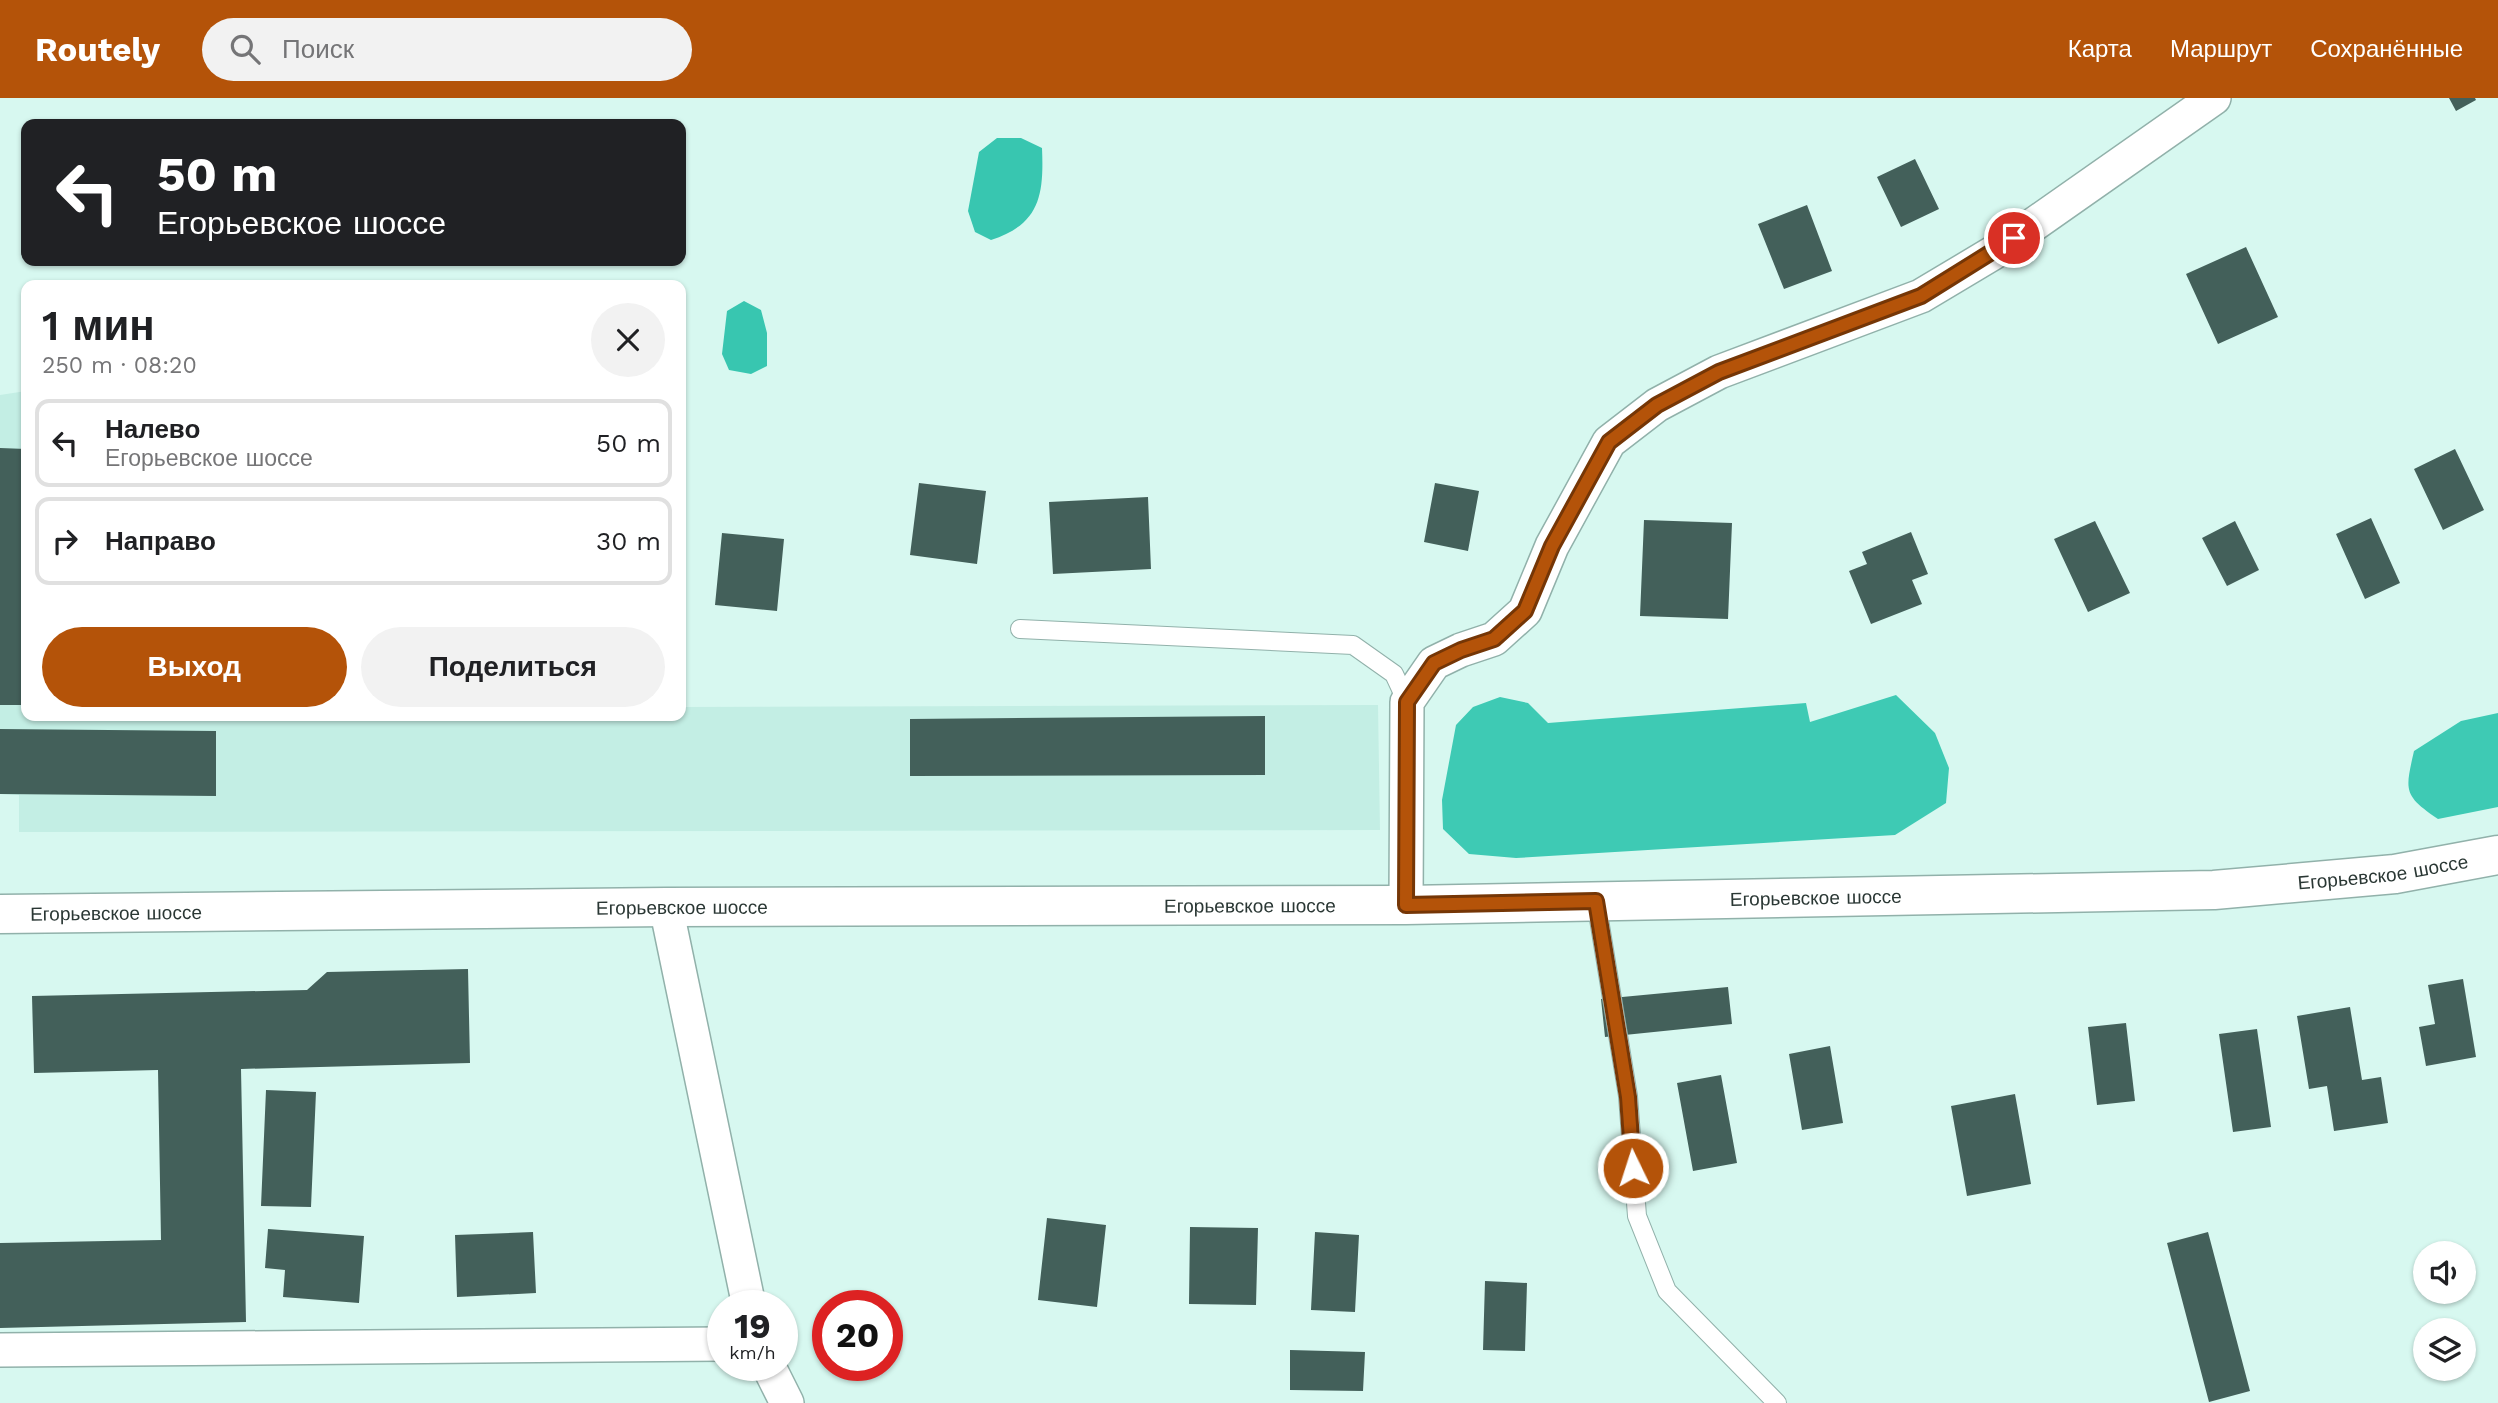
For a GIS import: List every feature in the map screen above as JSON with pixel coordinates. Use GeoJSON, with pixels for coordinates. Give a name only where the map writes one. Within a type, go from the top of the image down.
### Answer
{"type":"FeatureCollection","features":[{"type":"Feature","properties":{"kind":"main road","name":"Егорьевское шоссе"},"geometry":{"type":"LineString","coordinates":[[0,914],[666,907],[1406,905],[2214,890],[2395,874],[2498,855]]}},
{"type":"Feature","properties":{"kind":"street"},"geometry":{"type":"LineString","coordinates":[[1406,905],[1407,702],[1434,663],[1494,639],[1525,611],[1552,546],[1609,442],[1657,405],[1719,372],[1921,296],[1993,253],[2214,98]]}},
{"type":"Feature","properties":{"kind":"street"},"geometry":{"type":"LineString","coordinates":[[666,907],[746,1290]]}},
{"type":"Feature","properties":{"kind":"street"},"geometry":{"type":"LineString","coordinates":[[0,1350],[707,1344]]}},
{"type":"Feature","properties":{"kind":"street"},"geometry":{"type":"LineString","coordinates":[[776,1381],[787,1403]]}},
{"type":"Feature","properties":{"kind":"lane"},"geometry":{"type":"LineString","coordinates":[[1020,629],[1353,645],[1394,674],[1407,702]]}},
{"type":"Feature","properties":{"kind":"lane"},"geometry":{"type":"LineString","coordinates":[[1596,901],[1628,1097],[1637,1216],[1667,1290],[1777,1403]]}},
{"type":"Feature","properties":{"kind":"shaded area"},"geometry":{"type":"Polygon","coordinates":[[[997,138],[1021,138],[1042,148],[1042,180],[1036,206],[1029,216],[1020,225],[991,240],[975,232],[968,211],[979,152],[997,138]]]}},
{"type":"Feature","properties":{"kind":"shaded area"},"geometry":{"type":"Polygon","coordinates":[[[744,301],[761,310],[767,333],[767,366],[751,374],[729,370],[722,354],[727,311],[744,301]]]}},
{"type":"Feature","properties":{"kind":"shaded area"},"geometry":{"type":"Polygon","coordinates":[[[21,392],[21,721],[686,721],[686,707],[1378,705],[1380,830],[19,832],[19,795],[0,794],[0,395],[21,392]]]}},
{"type":"Feature","properties":{"kind":"shaded area"},"geometry":{"type":"Polygon","coordinates":[[[1896,695],[1935,733],[1949,768],[1946,803],[1895,835],[1516,858],[1469,854],[1443,829],[1442,800],[1456,725],[1473,707],[1500,697],[1528,703],[1548,723],[1806,703],[1810,722],[1896,695]]]}},
{"type":"Feature","properties":{"kind":"shaded area"},"geometry":{"type":"Polygon","coordinates":[[[2498,713],[2498,807],[2438,819],[2418,804],[2410,791],[2408,784],[2414,751],[2461,721],[2498,713]]]}},
{"type":"Feature","properties":{"kind":"building"},"geometry":{"type":"Polygon","coordinates":[[[2449,98],[2475,98],[2476,100],[2456,111],[2449,98]]]}},
{"type":"Feature","properties":{"kind":"building"},"geometry":{"type":"Polygon","coordinates":[[[1915,159],[1939,209],[1901,227],[1877,177],[1915,159]]]}},
{"type":"Feature","properties":{"kind":"building"},"geometry":{"type":"Polygon","coordinates":[[[1807,205],[1832,271],[1784,289],[1758,224],[1807,205]]]}},
{"type":"Feature","properties":{"kind":"building"},"geometry":{"type":"Polygon","coordinates":[[[2246,247],[2278,317],[2218,344],[2186,274],[2246,247]]]}},
{"type":"Feature","properties":{"kind":"building"},"geometry":{"type":"Polygon","coordinates":[[[0,448],[21,449],[21,705],[0,705],[0,448]]]}},
{"type":"Feature","properties":{"kind":"building"},"geometry":{"type":"Polygon","coordinates":[[[2455,449],[2484,510],[2443,530],[2414,469],[2455,449]]]}},
{"type":"Feature","properties":{"kind":"building"},"geometry":{"type":"Polygon","coordinates":[[[919,483],[986,491],[977,564],[910,555],[919,483]]]}},
{"type":"Feature","properties":{"kind":"building"},"geometry":{"type":"Polygon","coordinates":[[[1435,483],[1479,491],[1468,551],[1424,542],[1435,483]]]}},
{"type":"Feature","properties":{"kind":"building"},"geometry":{"type":"Polygon","coordinates":[[[1148,497],[1151,569],[1053,574],[1049,502],[1148,497]]]}},
{"type":"Feature","properties":{"kind":"building"},"geometry":{"type":"Polygon","coordinates":[[[2371,518],[2400,583],[2365,599],[2336,534],[2371,518]]]}},
{"type":"Feature","properties":{"kind":"building"},"geometry":{"type":"Polygon","coordinates":[[[1644,520],[1732,523],[1728,619],[1640,616],[1644,520]]]}},
{"type":"Feature","properties":{"kind":"building"},"geometry":{"type":"Polygon","coordinates":[[[2095,521],[2130,593],[2088,612],[2054,539],[2095,521]]]}},
{"type":"Feature","properties":{"kind":"building"},"geometry":{"type":"Polygon","coordinates":[[[2235,521],[2259,570],[2227,586],[2202,538],[2235,521]]]}},
{"type":"Feature","properties":{"kind":"building"},"geometry":{"type":"Polygon","coordinates":[[[1911,532],[1928,574],[1912,580],[1922,604],[1871,624],[1849,571],[1867,564],[1862,552],[1911,532]]]}},
{"type":"Feature","properties":{"kind":"building"},"geometry":{"type":"Polygon","coordinates":[[[722,533],[784,539],[777,611],[715,605],[722,533]]]}},
{"type":"Feature","properties":{"kind":"building"},"geometry":{"type":"Polygon","coordinates":[[[1265,716],[1265,775],[910,776],[910,719],[1265,716]]]}},
{"type":"Feature","properties":{"kind":"building"},"geometry":{"type":"Polygon","coordinates":[[[0,729],[216,731],[216,796],[0,794],[0,729]]]}},
{"type":"Feature","properties":{"kind":"building"},"geometry":{"type":"Polygon","coordinates":[[[468,969],[470,1063],[241,1069],[246,1322],[0,1328],[0,1243],[161,1240],[158,1070],[34,1073],[32,996],[307,990],[327,972],[468,969]]]}},
{"type":"Feature","properties":{"kind":"building"},"geometry":{"type":"Polygon","coordinates":[[[2463,979],[2476,1057],[2426,1066],[2419,1027],[2435,1024],[2428,985],[2463,979]]]}},
{"type":"Feature","properties":{"kind":"building"},"geometry":{"type":"Polygon","coordinates":[[[1728,987],[1732,1024],[1605,1037],[1601,999],[1728,987]]]}},
{"type":"Feature","properties":{"kind":"building"},"geometry":{"type":"Polygon","coordinates":[[[2350,1007],[2362,1080],[2381,1077],[2388,1123],[2334,1131],[2327,1086],[2309,1089],[2297,1016],[2350,1007]]]}},
{"type":"Feature","properties":{"kind":"building"},"geometry":{"type":"Polygon","coordinates":[[[2126,1023],[2135,1101],[2097,1105],[2088,1027],[2126,1023]]]}},
{"type":"Feature","properties":{"kind":"building"},"geometry":{"type":"Polygon","coordinates":[[[2257,1029],[2271,1127],[2233,1132],[2219,1034],[2257,1029]]]}},
{"type":"Feature","properties":{"kind":"building"},"geometry":{"type":"Polygon","coordinates":[[[1830,1046],[1843,1123],[1802,1130],[1789,1054],[1830,1046]]]}},
{"type":"Feature","properties":{"kind":"building"},"geometry":{"type":"Polygon","coordinates":[[[1721,1075],[1737,1163],[1693,1171],[1677,1083],[1721,1075]]]}},
{"type":"Feature","properties":{"kind":"building"},"geometry":{"type":"Polygon","coordinates":[[[266,1090],[316,1092],[311,1207],[261,1206],[266,1090]]]}},
{"type":"Feature","properties":{"kind":"building"},"geometry":{"type":"Polygon","coordinates":[[[2015,1094],[2031,1184],[1967,1196],[1951,1106],[2015,1094]]]}},
{"type":"Feature","properties":{"kind":"building"},"geometry":{"type":"Polygon","coordinates":[[[1047,1218],[1106,1225],[1097,1307],[1038,1300],[1047,1218]]]}},
{"type":"Feature","properties":{"kind":"building"},"geometry":{"type":"Polygon","coordinates":[[[1190,1227],[1258,1228],[1256,1305],[1189,1304],[1190,1227]]]}},
{"type":"Feature","properties":{"kind":"building"},"geometry":{"type":"Polygon","coordinates":[[[268,1229],[364,1236],[359,1303],[283,1297],[285,1270],[265,1268],[268,1229]]]}},
{"type":"Feature","properties":{"kind":"building"},"geometry":{"type":"Polygon","coordinates":[[[533,1232],[536,1293],[457,1297],[455,1235],[533,1232]]]}},
{"type":"Feature","properties":{"kind":"building"},"geometry":{"type":"Polygon","coordinates":[[[1315,1232],[1359,1235],[1355,1312],[1311,1310],[1315,1232]]]}},
{"type":"Feature","properties":{"kind":"building"},"geometry":{"type":"Polygon","coordinates":[[[2208,1232],[2250,1391],[2209,1402],[2167,1243],[2208,1232]]]}},
{"type":"Feature","properties":{"kind":"building"},"geometry":{"type":"Polygon","coordinates":[[[1485,1281],[1527,1283],[1525,1351],[1483,1350],[1485,1281]]]}},
{"type":"Feature","properties":{"kind":"building"},"geometry":{"type":"Polygon","coordinates":[[[1290,1350],[1365,1352],[1363,1391],[1290,1390],[1290,1350]]]}},
{"type":"Feature","properties":{"kind":"route"},"geometry":{"type":"LineString","coordinates":[[1633,1168],[1628,1097],[1596,901],[1406,905],[1407,702],[1434,663],[1494,639],[1525,611],[1552,546],[1609,442],[1657,405],[1719,372],[1921,296],[2014,238]]}}]}
